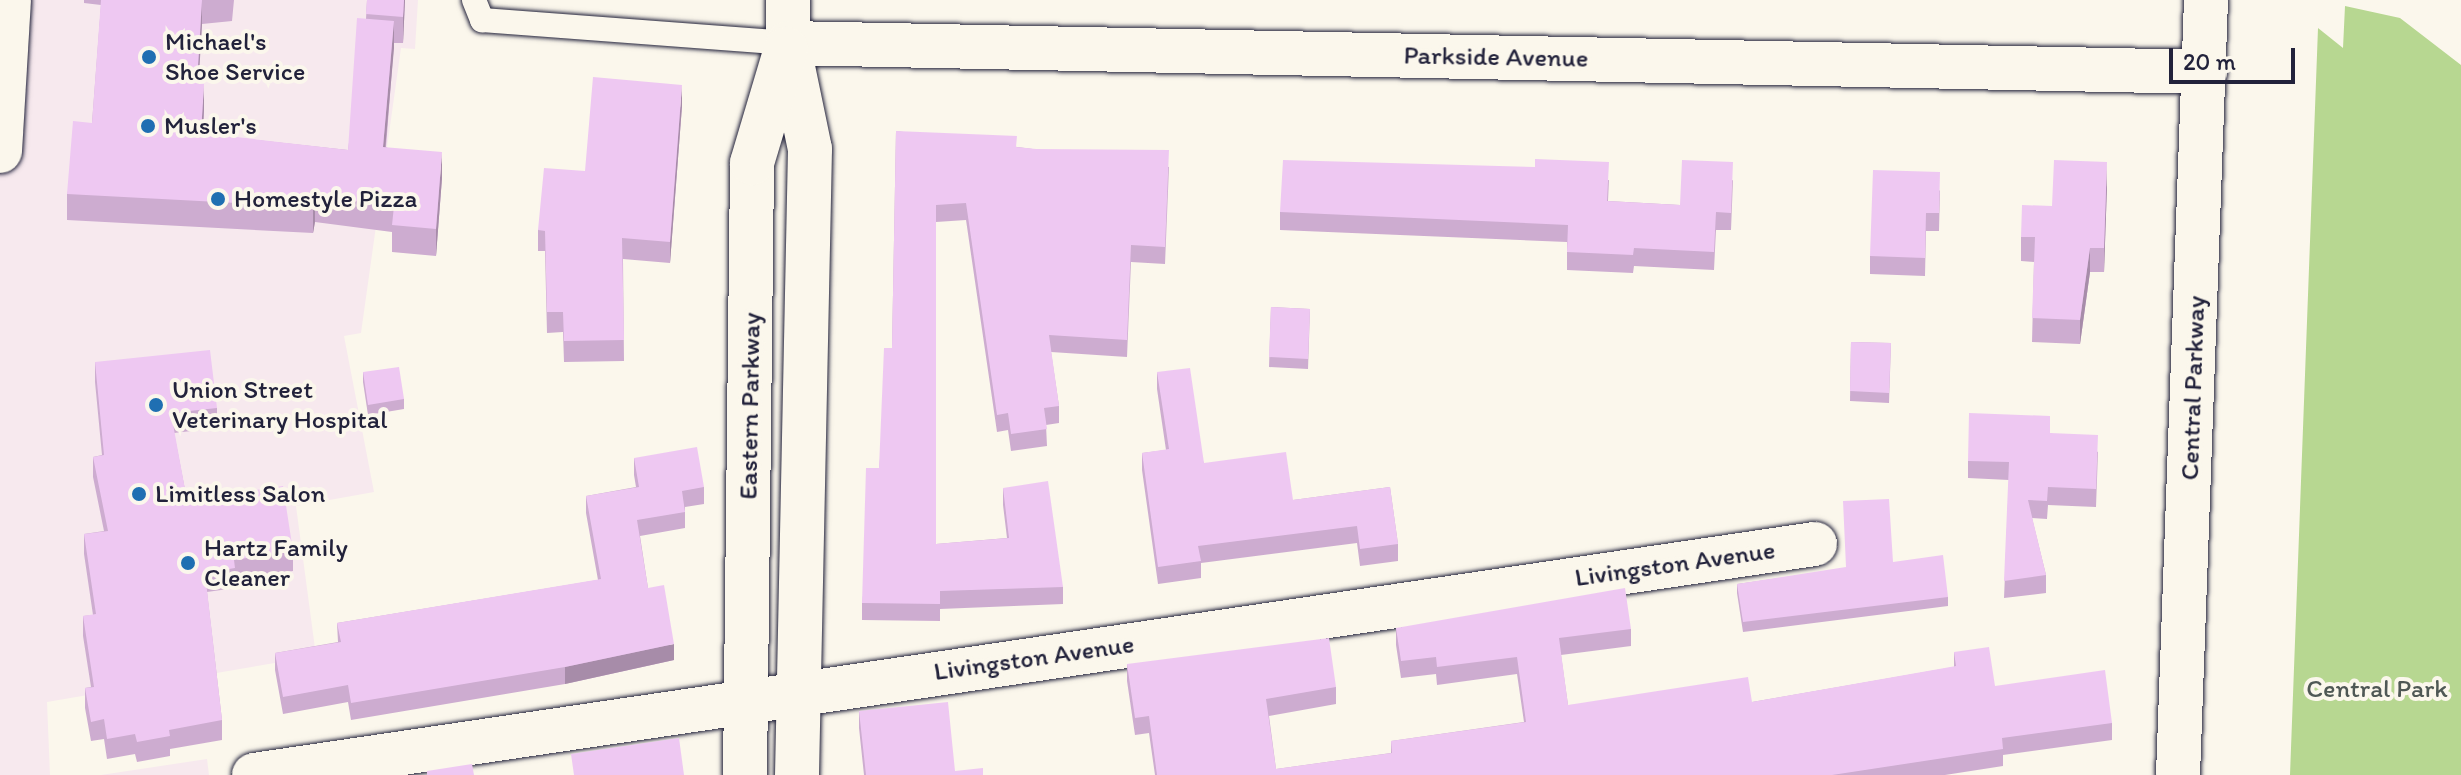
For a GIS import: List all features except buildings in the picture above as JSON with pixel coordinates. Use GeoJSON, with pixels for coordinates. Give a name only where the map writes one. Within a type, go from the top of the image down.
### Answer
{"type":"FeatureCollection","features":[{"type":"Feature","properties":{"kind":"street"},"geometry":{"type":"LineString","coordinates":[[0,151],[9,0]]}},
{"type":"Feature","properties":{"kind":"street","name":"Central Parkway"},"geometry":{"type":"LineString","coordinates":[[2178,775],[2206,0]]}},
{"type":"Feature","properties":{"kind":"street"},"geometry":{"type":"LineString","coordinates":[[788,21],[810,149],[797,775]]}},
{"type":"Feature","properties":{"kind":"street","name":"Parkside Avenue"},"geometry":{"type":"LineString","coordinates":[[788,21],[2205,72]]}},
{"type":"Feature","properties":{"kind":"street","name":"Eastern Parkway"},"geometry":{"type":"LineString","coordinates":[[745,775],[752,163],[788,21]]}},
{"type":"Feature","properties":{"kind":"street","name":"Livingston Avenue"},"geometry":{"type":"LineString","coordinates":[[254,775],[1815,544]]}},
{"type":"Feature","properties":{"kind":"lane"},"geometry":{"type":"LineString","coordinates":[[474,0],[482,20],[788,21]]}},
{"type":"Feature","properties":{"kind":"shaded area"},"geometry":{"type":"Polygon","coordinates":[[[0,0],[418,0],[415,49],[401,48],[361,333],[344,336],[374,492],[296,506],[316,656],[47,702],[50,775],[0,775],[0,0]]]}},
{"type":"Feature","properties":{"kind":"shaded area"},"geometry":{"type":"Polygon","coordinates":[[[207,759],[209,775],[101,775],[207,759]]]}},
{"type":"Feature","properties":{"kind":"green space","name":"Central Park"},"geometry":{"type":"Polygon","coordinates":[[[2345,6],[2400,18],[2461,65],[2461,775],[2290,775],[2318,28],[2343,48],[2345,6]]]}},
{"type":"Feature","properties":{"kind":"place","name":"Michael's Shoe Service"},"geometry":{"type":"Point","coordinates":[149,57]}},
{"type":"Feature","properties":{"kind":"place","name":"Musler's"},"geometry":{"type":"Point","coordinates":[148,126]}},
{"type":"Feature","properties":{"kind":"place","name":"Homestyle Pizza"},"geometry":{"type":"Point","coordinates":[218,199]}},
{"type":"Feature","properties":{"kind":"place","name":"Union Street Veterinary Hospital"},"geometry":{"type":"Point","coordinates":[156,405]}},
{"type":"Feature","properties":{"kind":"place","name":"Limitless Salon"},"geometry":{"type":"Point","coordinates":[139,494]}},
{"type":"Feature","properties":{"kind":"place","name":"Hartz Family Cleaner"},"geometry":{"type":"Point","coordinates":[188,563]}}]}
